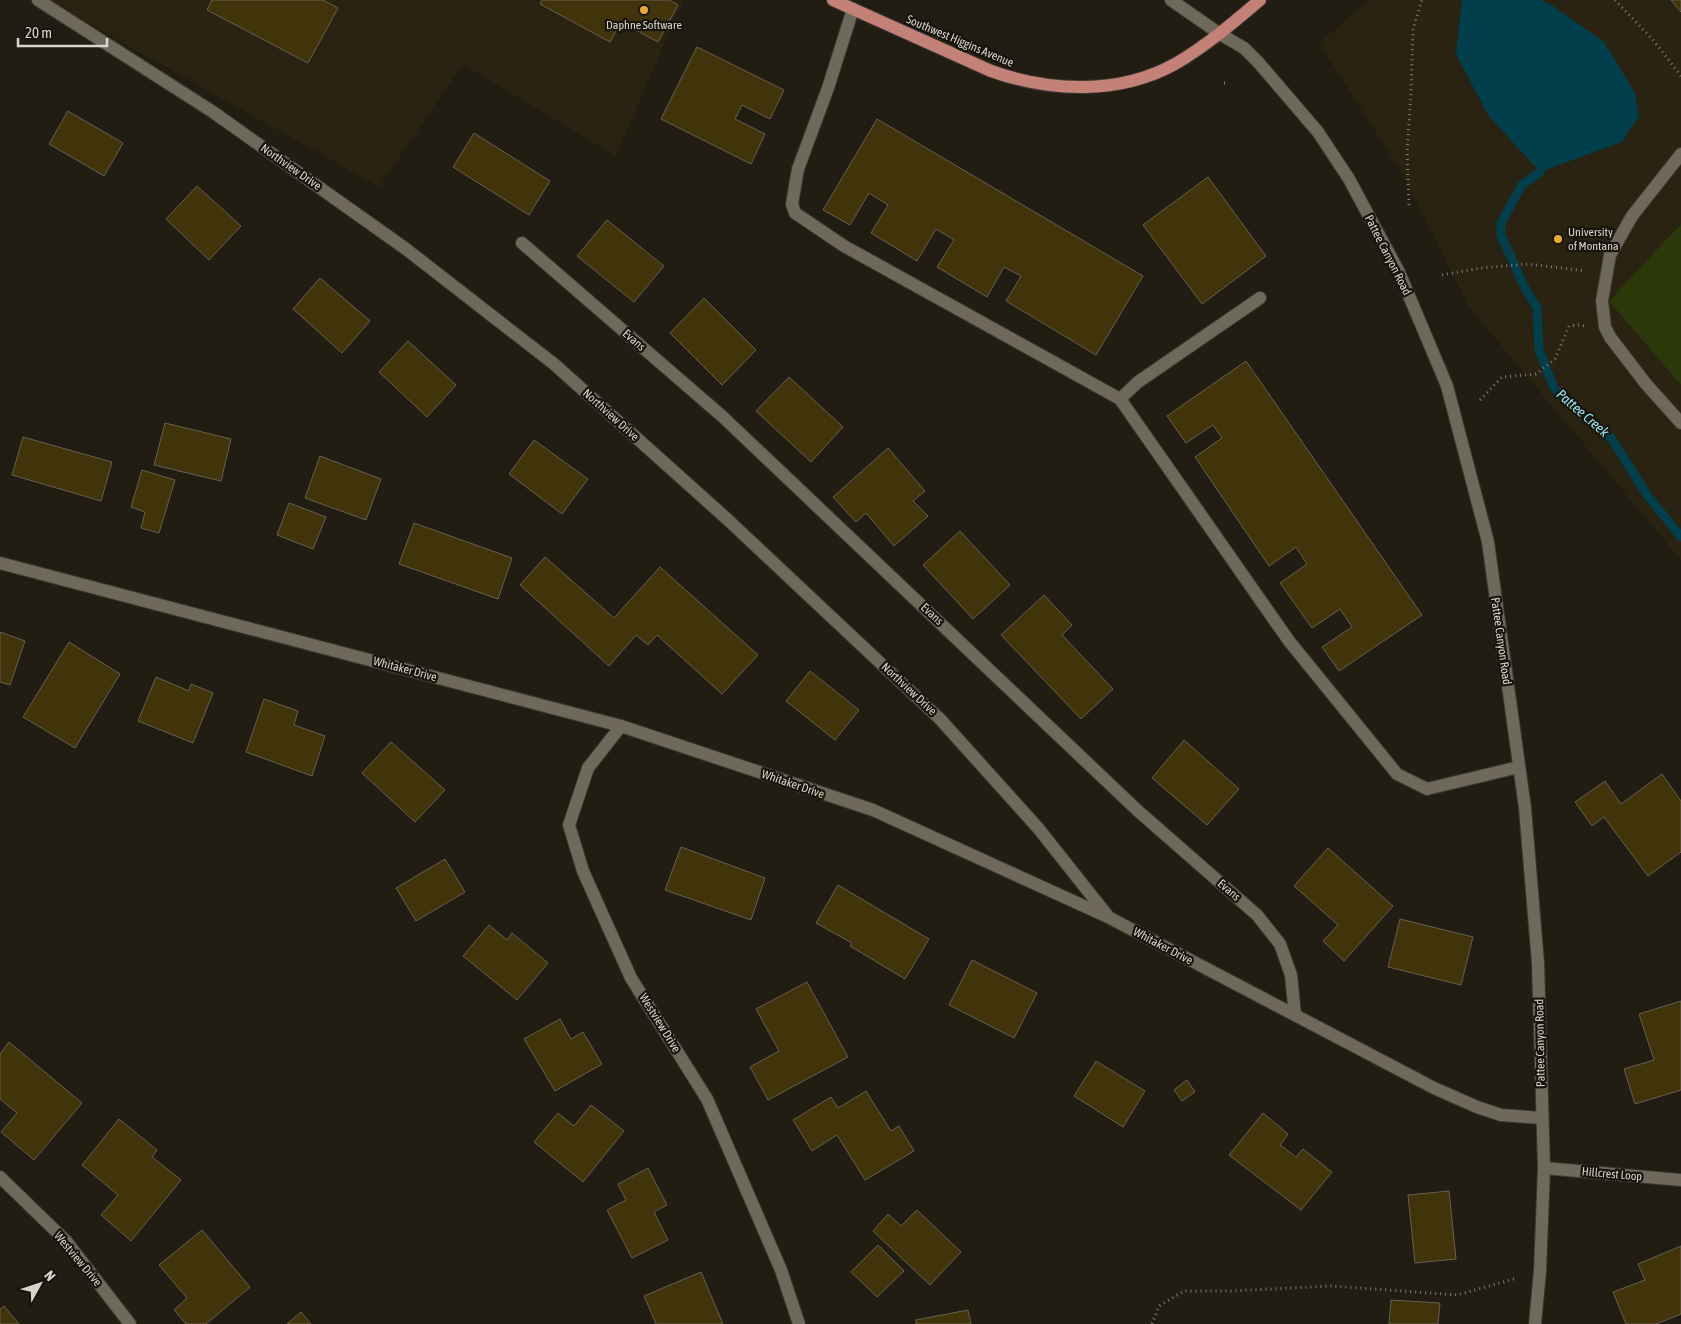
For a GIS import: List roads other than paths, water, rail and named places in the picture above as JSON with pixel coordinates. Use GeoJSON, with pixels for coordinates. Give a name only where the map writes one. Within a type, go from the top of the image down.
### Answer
{"type":"FeatureCollection","features":[{"type":"Feature","properties":{"kind":"main road","name":"Southwest Higgins Avenue"},"geometry":{"type":"LineString","coordinates":[[833,0],[991,71],[1013,79],[1043,85],[1105,86],[1135,80],[1174,64],[1220,34],[1260,0]]}},
{"type":"Feature","properties":{"kind":"street","name":"Northview Drive"},"geometry":{"type":"LineString","coordinates":[[38,0],[213,112],[406,249],[554,364],[727,519],[940,719],[1038,828],[1108,917]]}},
{"type":"Feature","properties":{"kind":"street","name":"Pattee Canyon Road"},"geometry":{"type":"LineString","coordinates":[[1171,0],[1244,48],[1318,132],[1349,179],[1399,272],[1446,386],[1488,542],[1525,808],[1538,963],[1541,1118],[1544,1168],[1540,1271],[1535,1324]]}},
{"type":"Feature","properties":{"kind":"street"},"geometry":{"type":"LineString","coordinates":[[853,9],[798,169],[792,204],[795,213],[844,246],[1120,399],[1289,641],[1397,774],[1428,789],[1519,767]]}},
{"type":"Feature","properties":{"kind":"street"},"geometry":{"type":"LineString","coordinates":[[1680,423],[1646,384],[1610,337],[1605,327],[1602,301],[1610,255],[1632,216],[1681,154]]}},
{"type":"Feature","properties":{"kind":"street","name":"Evans"},"geometry":{"type":"LineString","coordinates":[[522,243],[724,418],[1138,810],[1257,915],[1280,944],[1291,975],[1295,1015]]}},
{"type":"Feature","properties":{"kind":"street"},"geometry":{"type":"LineString","coordinates":[[1120,399],[1138,382],[1260,298]]}},
{"type":"Feature","properties":{"kind":"street","name":"Whitaker Drive"},"geometry":{"type":"LineString","coordinates":[[0,563],[621,726],[873,810],[1108,917],[1434,1088],[1477,1107],[1501,1115],[1541,1118]]}},
{"type":"Feature","properties":{"kind":"street","name":"Westview Drive"},"geometry":{"type":"LineString","coordinates":[[621,726],[588,768],[570,825],[583,871],[631,978],[707,1099],[781,1270],[799,1324]]}},
{"type":"Feature","properties":{"kind":"street","name":"Hillcrest Loop"},"geometry":{"type":"LineString","coordinates":[[1544,1168],[1681,1180]]}},
{"type":"Feature","properties":{"kind":"street","name":"Westview Drive"},"geometry":{"type":"LineString","coordinates":[[0,1177],[66,1241],[130,1324]]}},
{"type":"Feature","properties":{"kind":"water"},"geometry":{"type":"Polygon","coordinates":[[[1462,0],[1540,0],[1550,4],[1604,42],[1635,93],[1639,116],[1622,142],[1540,172],[1488,115],[1456,54],[1462,0]]]}},
{"type":"Feature","properties":{"kind":"waterway","name":"Pattee Creek"},"geometry":{"type":"LineString","coordinates":[[1540,172],[1522,185],[1501,223],[1501,235],[1524,286],[1537,308],[1539,350],[1554,388],[1578,412],[1612,439],[1647,495],[1681,537]]}},
{"type":"Feature","properties":{"kind":"place","name":"Daphne Software"},"geometry":{"type":"Point","coordinates":[644,10]}},
{"type":"Feature","properties":{"kind":"place","name":"University of Montana"},"geometry":{"type":"Point","coordinates":[1558,239]}}]}
